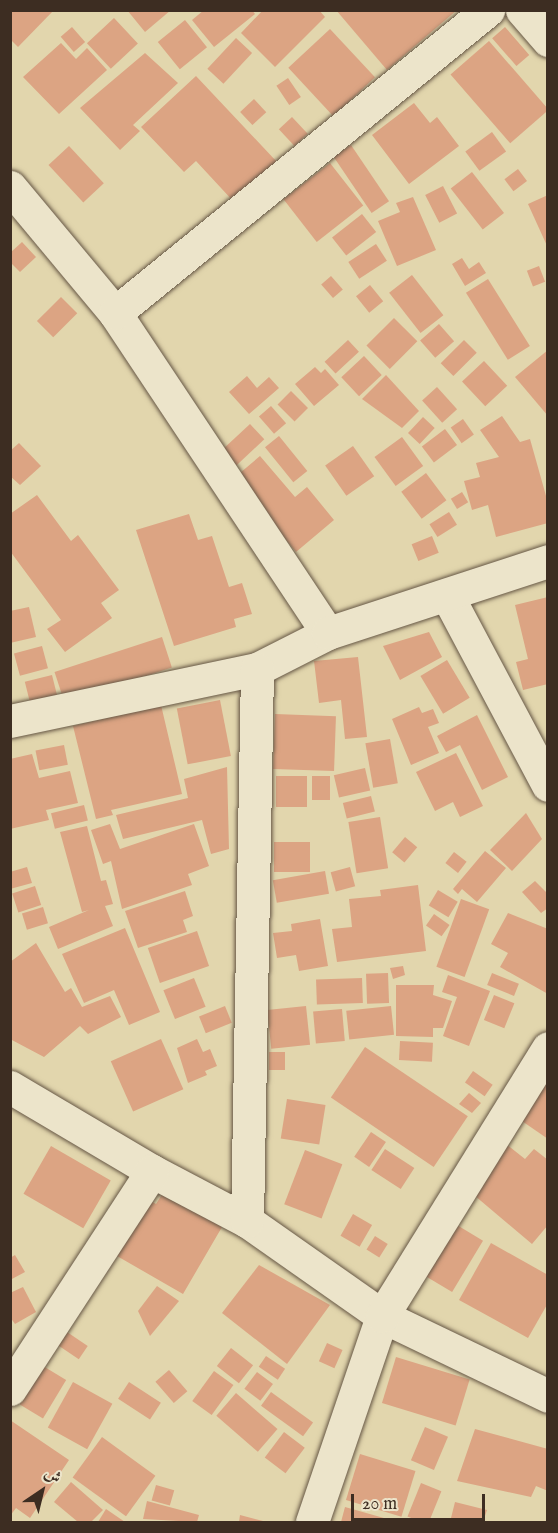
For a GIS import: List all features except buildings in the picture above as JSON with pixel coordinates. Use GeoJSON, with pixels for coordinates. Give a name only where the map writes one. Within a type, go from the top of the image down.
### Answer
{"type":"FeatureCollection","features":[{"type":"Feature","properties":{"kind":"street"},"geometry":{"type":"LineString","coordinates":[[115,313],[488,10]]}},
{"type":"Feature","properties":{"kind":"street"},"geometry":{"type":"LineString","coordinates":[[522,10],[548,40]]}},
{"type":"Feature","properties":{"kind":"street"},"geometry":{"type":"LineString","coordinates":[[17,209],[115,313],[328,633]]}},
{"type":"Feature","properties":{"kind":"street"},"geometry":{"type":"LineString","coordinates":[[10,721],[257,669],[328,633],[548,561]]}},
{"type":"Feature","properties":{"kind":"street"},"geometry":{"type":"LineString","coordinates":[[447,595],[548,785]]}},
{"type":"Feature","properties":{"kind":"street"},"geometry":{"type":"LineString","coordinates":[[247,1221],[257,669]]}},
{"type":"Feature","properties":{"kind":"street"},"geometry":{"type":"LineString","coordinates":[[312,1522],[382,1316],[548,1048]]}},
{"type":"Feature","properties":{"kind":"street"},"geometry":{"type":"LineString","coordinates":[[10,1087],[152,1171],[247,1221],[382,1316],[548,1396]]}},
{"type":"Feature","properties":{"kind":"street"},"geometry":{"type":"LineString","coordinates":[[10,1389],[152,1171]]}}]}
